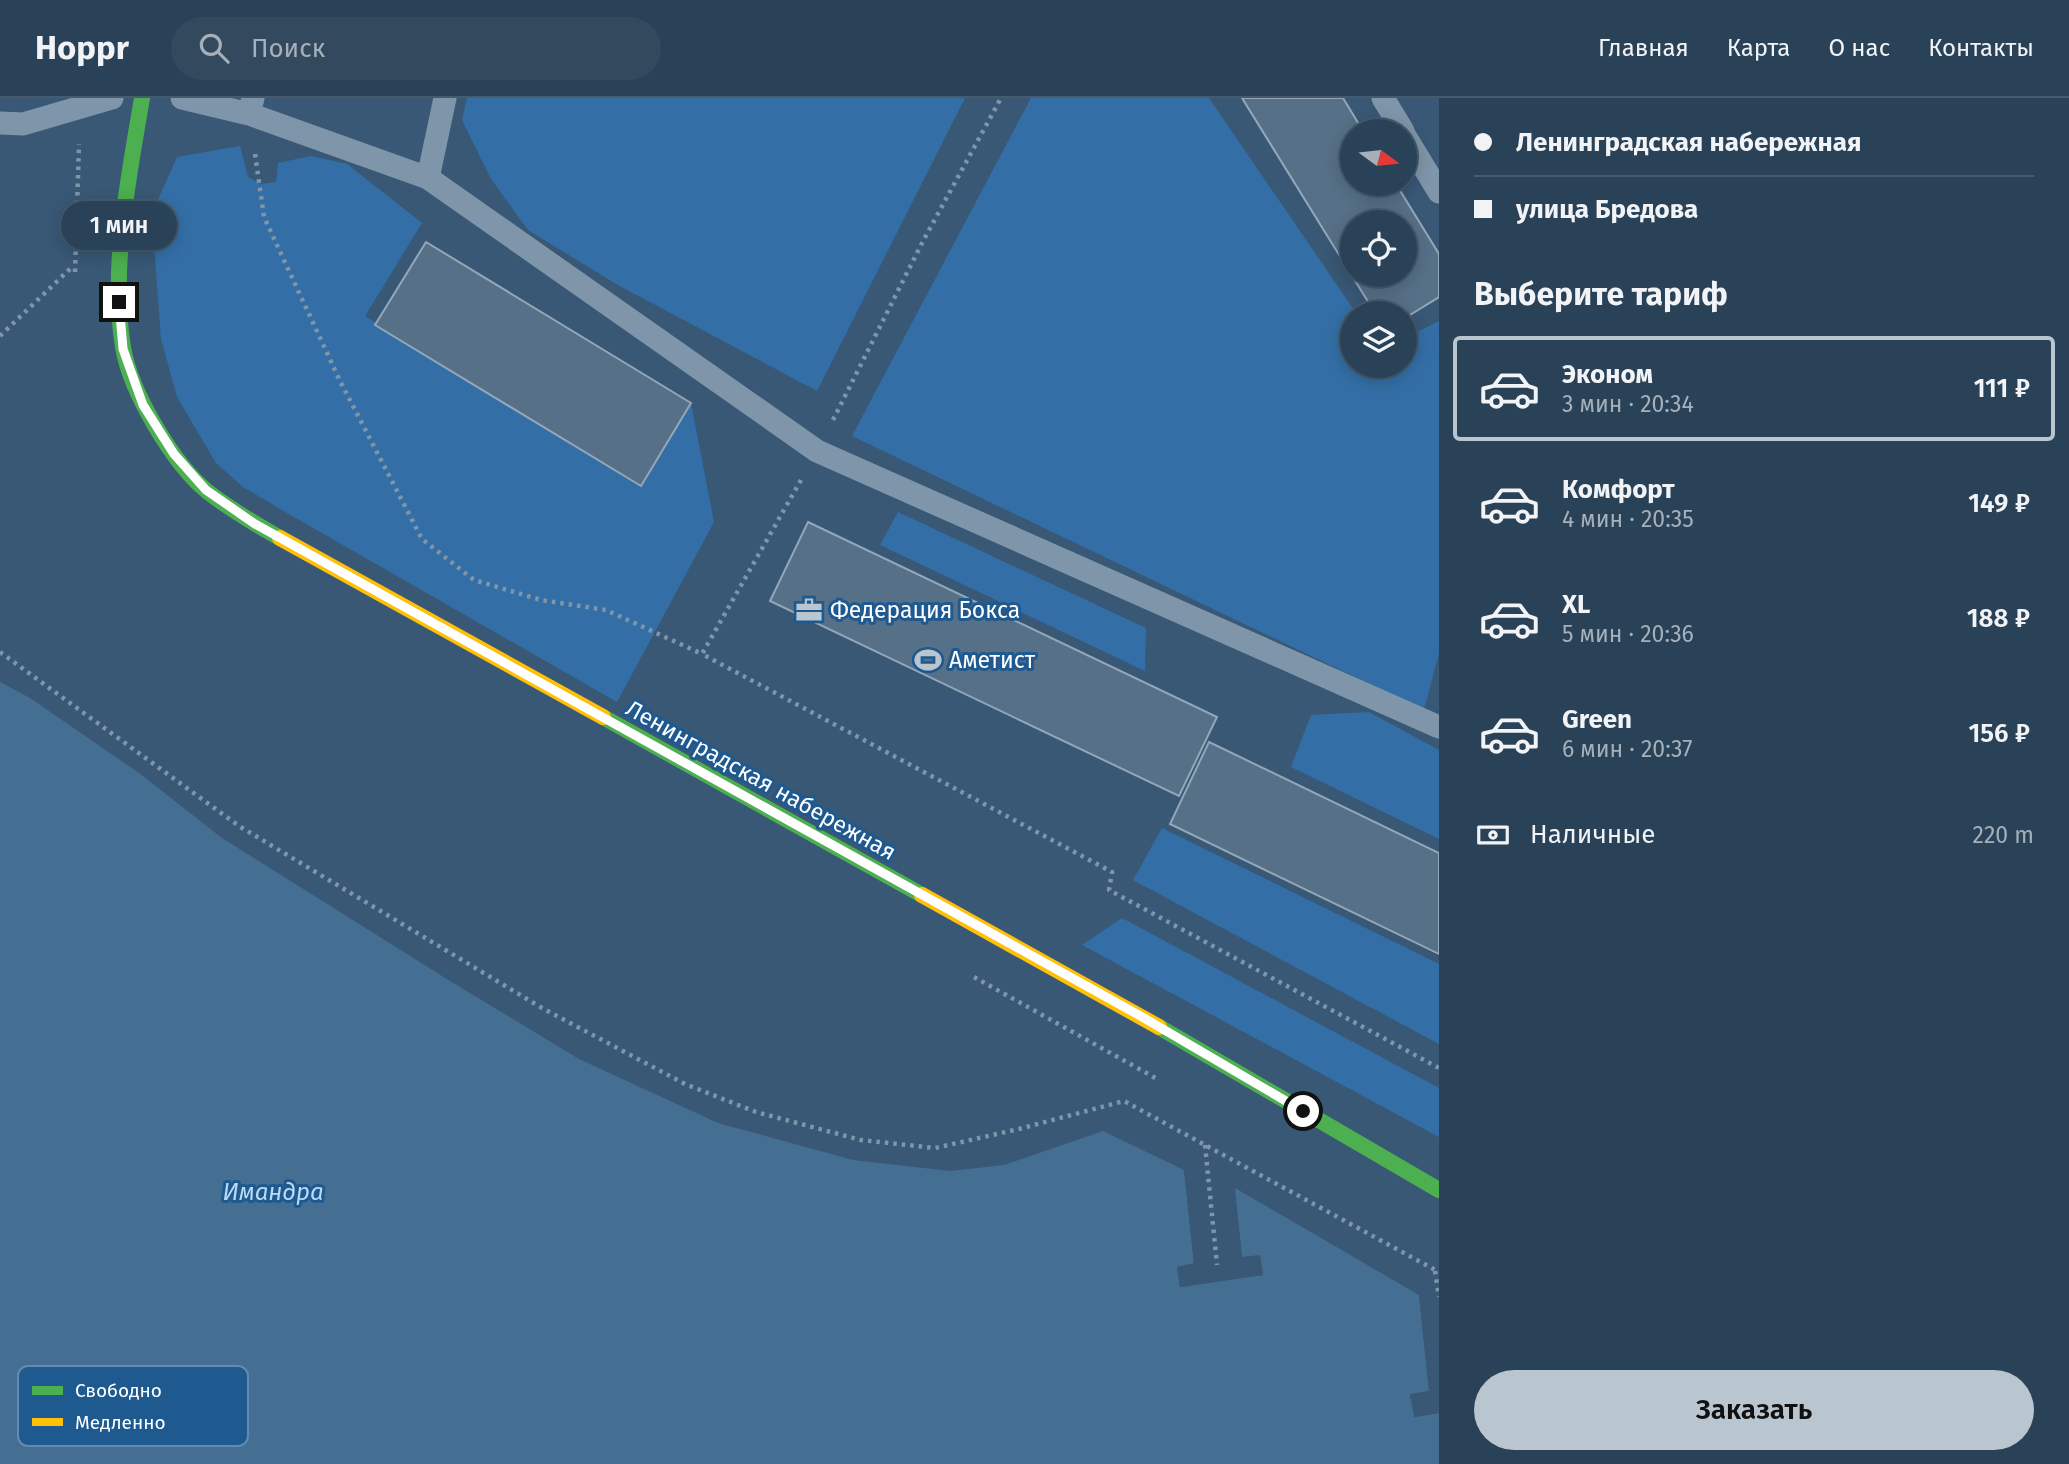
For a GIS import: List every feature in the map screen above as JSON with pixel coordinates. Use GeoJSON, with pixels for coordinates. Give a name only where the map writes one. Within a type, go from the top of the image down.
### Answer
{"type":"FeatureCollection","features":[{"type":"Feature","properties":{"kind":"main road","name":"Ленинградская набережная"},"geometry":{"type":"LineString","coordinates":[[142,98],[124,205],[119,302],[123,349],[143,405],[174,454],[206,490],[255,524],[1132,1012],[1439,1190]]}},
{"type":"Feature","properties":{"kind":"lane"},"geometry":{"type":"LineString","coordinates":[[0,123],[23,124],[112,98]]}},
{"type":"Feature","properties":{"kind":"lane"},"geometry":{"type":"LineString","coordinates":[[182,98],[251,106],[428,178],[817,451],[1439,727]]}},
{"type":"Feature","properties":{"kind":"lane"},"geometry":{"type":"LineString","coordinates":[[428,178],[445,98]]}},
{"type":"Feature","properties":{"kind":"lane"},"geometry":{"type":"LineString","coordinates":[[1382,98],[1395,119]]}},
{"type":"Feature","properties":{"kind":"lane"},"geometry":{"type":"LineString","coordinates":[[1418,157],[1439,192]]}},
{"type":"Feature","properties":{"kind":"path"},"geometry":{"type":"LineString","coordinates":[[702,654],[817,451],[922,243],[1001,98]]}},
{"type":"Feature","properties":{"kind":"path"},"geometry":{"type":"LineString","coordinates":[[251,106],[264,217],[340,382],[422,539],[474,580],[541,600],[606,610],[702,654],[1112,872],[1109,890],[1439,1068]]}},
{"type":"Feature","properties":{"kind":"path"},"geometry":{"type":"LineString","coordinates":[[0,336],[74,265]]}},
{"type":"Feature","properties":{"kind":"path"},"geometry":{"type":"LineString","coordinates":[[0,652],[239,826],[542,1008],[685,1084],[756,1112],[861,1140],[935,1148],[1124,1101],[1437,1271],[1439,1297]]}},
{"type":"Feature","properties":{"kind":"path"},"geometry":{"type":"LineString","coordinates":[[1205,1144],[1217,1265]]}},
{"type":"Feature","properties":{"kind":"shaded area"},"geometry":{"type":"Polygon","coordinates":[[[467,98],[965,98],[817,391],[616,284],[528,230],[491,179],[462,120],[467,98]]]}},
{"type":"Feature","properties":{"kind":"shaded area"},"geometry":{"type":"Polygon","coordinates":[[[1031,98],[1209,98],[1348,301],[1340,301],[1340,378],[1417,378],[1417,332],[1439,321],[1439,653],[1424,710],[852,436],[1031,98]]]}},
{"type":"Feature","properties":{"kind":"shaded area"},"geometry":{"type":"Polygon","coordinates":[[[240,146],[248,177],[261,184],[276,182],[278,163],[311,156],[347,164],[422,223],[365,316],[640,486],[691,403],[714,522],[617,702],[243,487],[216,463],[177,397],[161,339],[154,244],[157,202],[177,157],[240,146]]]}},
{"type":"Feature","properties":{"kind":"shaded area"},"geometry":{"type":"Polygon","coordinates":[[[898,512],[1146,628],[1145,671],[880,545],[898,512]]]}},
{"type":"Feature","properties":{"kind":"shaded area"},"geometry":{"type":"Polygon","coordinates":[[[1369,712],[1439,750],[1439,839],[1291,767],[1311,715],[1369,712]]]}},
{"type":"Feature","properties":{"kind":"shaded area"},"geometry":{"type":"Polygon","coordinates":[[[1162,828],[1439,964],[1439,1044],[1133,880],[1162,828]]]}},
{"type":"Feature","properties":{"kind":"shaded area"},"geometry":{"type":"Polygon","coordinates":[[[1122,918],[1439,1088],[1439,1137],[1082,945],[1122,918]]]}},
{"type":"Feature","properties":{"kind":"water","name":"Имандра"},"geometry":{"type":"Polygon","coordinates":[[[0,682],[30,698],[139,773],[222,838],[450,981],[579,1059],[718,1123],[853,1160],[950,1171],[1004,1165],[1103,1131],[1184,1170],[1194,1264],[1177,1267],[1180,1287],[1263,1275],[1260,1256],[1242,1258],[1235,1188],[1419,1295],[1429,1391],[1410,1395],[1415,1417],[1439,1413],[1439,1464],[0,1464],[0,682]]]}},
{"type":"Feature","properties":{"kind":"pier"},"geometry":{"type":"Polygon","coordinates":[[[1187,1169],[1198,1264],[1181,1270],[1183,1283],[1259,1272],[1257,1259],[1239,1259],[1231,1189],[1234,1185],[1242,1257],[1260,1255],[1263,1275],[1180,1287],[1177,1267],[1194,1263],[1184,1170],[1187,1169]]]}},
{"type":"Feature","properties":{"kind":"pier"},"geometry":{"type":"Polygon","coordinates":[[[1419,1295],[1422,1295],[1433,1391],[1414,1397],[1417,1413],[1439,1410],[1439,1413],[1414,1417],[1410,1394],[1429,1391],[1419,1295]]]}},
{"type":"Feature","properties":{"kind":"building"},"geometry":{"type":"Polygon","coordinates":[[[1242,98],[1343,98],[1356,119],[1340,119],[1340,196],[1403,196],[1412,210],[1340,210],[1340,256],[1242,98]]]}},
{"type":"Feature","properties":{"kind":"building"},"geometry":{"type":"Polygon","coordinates":[[[1417,218],[1439,254],[1439,297],[1417,311],[1417,301],[1368,301],[1359,287],[1417,287],[1417,218]]]}},
{"type":"Feature","properties":{"kind":"building"},"geometry":{"type":"Polygon","coordinates":[[[426,242],[691,403],[641,486],[375,325],[426,242]]]}},
{"type":"Feature","properties":{"kind":"building"},"geometry":{"type":"Polygon","coordinates":[[[808,522],[1217,717],[1179,796],[770,601],[808,522]]]}},
{"type":"Feature","properties":{"kind":"building"},"geometry":{"type":"Polygon","coordinates":[[[1209,742],[1439,853],[1439,954],[1170,824],[1209,742]]]}},
{"type":"Feature","properties":{"kind":"traffic: fast"},"geometry":{"type":"LineString","coordinates":[[142,98],[120,254],[120,317],[127,365],[155,426],[195,480],[225,504],[280,538]]}},
{"type":"Feature","properties":{"kind":"traffic: fast"},"geometry":{"type":"LineString","coordinates":[[603,717],[922,895]]}},
{"type":"Feature","properties":{"kind":"traffic: fast"},"geometry":{"type":"LineString","coordinates":[[1159,1027],[1439,1190]]}},
{"type":"Feature","properties":{"kind":"traffic: slow"},"geometry":{"type":"LineString","coordinates":[[280,538],[603,717]]}},
{"type":"Feature","properties":{"kind":"traffic: slow"},"geometry":{"type":"LineString","coordinates":[[922,895],[1159,1027]]}},
{"type":"Feature","properties":{"kind":"place","name":"Федерация Бокса"},"geometry":{"type":"Point","coordinates":[809,610]}},
{"type":"Feature","properties":{"kind":"place","name":"Аметист"},"geometry":{"type":"Point","coordinates":[928,660]}},
{"type":"Feature","properties":{"kind":"route"},"geometry":{"type":"LineString","coordinates":[[119,302],[123,349],[143,405],[174,454],[206,490],[255,524],[1144,1018],[1303,1111]]}}]}
